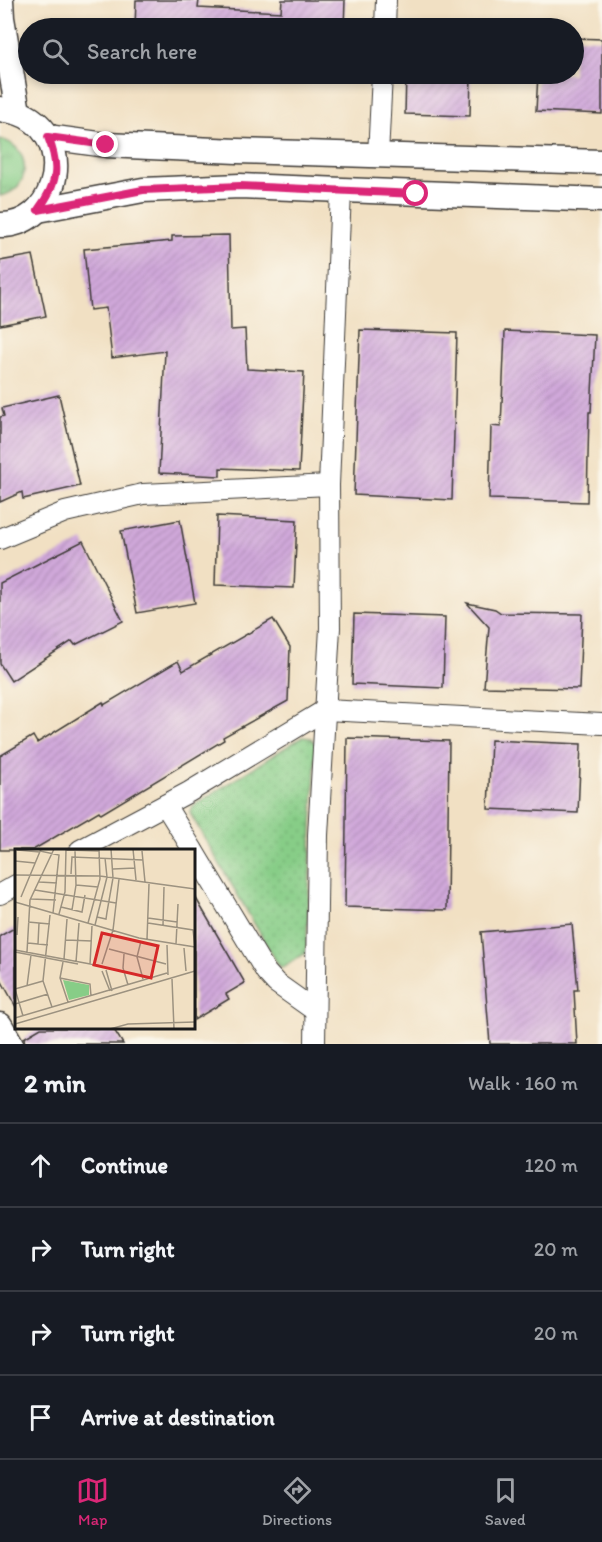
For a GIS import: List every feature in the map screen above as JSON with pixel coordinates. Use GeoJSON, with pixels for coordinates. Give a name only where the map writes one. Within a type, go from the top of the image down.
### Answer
{"type":"FeatureCollection","features":[{"type":"Feature","properties":{"kind":"street"},"geometry":{"type":"LineString","coordinates":[[0,225],[22,220],[38,210],[50,194],[56,175],[55,155],[48,137],[35,122],[9,110],[1,0]]}},
{"type":"Feature","properties":{"kind":"street"},"geometry":{"type":"LineString","coordinates":[[385,18],[386,0]]}},
{"type":"Feature","properties":{"kind":"street"},"geometry":{"type":"LineString","coordinates":[[378,156],[382,84]]}},
{"type":"Feature","properties":{"kind":"street"},"geometry":{"type":"LineString","coordinates":[[48,137],[106,145],[602,162]]}},
{"type":"Feature","properties":{"kind":"street"},"geometry":{"type":"LineString","coordinates":[[38,210],[143,190],[240,186],[602,200]]}},
{"type":"Feature","properties":{"kind":"street"},"geometry":{"type":"LineString","coordinates":[[315,1044],[318,835],[330,628],[329,485],[341,191]]}},
{"type":"Feature","properties":{"kind":"street"},"geometry":{"type":"LineString","coordinates":[[0,539],[65,512],[142,495],[329,485]]}},
{"type":"Feature","properties":{"kind":"street"},"geometry":{"type":"LineString","coordinates":[[82,849],[165,805],[325,710],[602,724]]}},
{"type":"Feature","properties":{"kind":"street"},"geometry":{"type":"LineString","coordinates":[[165,805],[192,849]]}},
{"type":"Feature","properties":{"kind":"street"},"geometry":{"type":"LineString","coordinates":[[195,854],[266,972],[276,983],[314,1010]]}},
{"type":"Feature","properties":{"kind":"street"},"geometry":{"type":"LineString","coordinates":[[0,894],[15,886]]}},
{"type":"Feature","properties":{"kind":"street"},"geometry":{"type":"LineString","coordinates":[[0,1025],[11,1044]]}},
{"type":"Feature","properties":{"kind":"green space"},"geometry":{"type":"Polygon","coordinates":[[[0,139],[11,143],[18,150],[23,159],[24,168],[23,177],[18,186],[11,192],[0,196],[0,139]]]}},
{"type":"Feature","properties":{"kind":"green space"},"geometry":{"type":"Polygon","coordinates":[[[302,737],[311,738],[316,745],[306,953],[283,967],[279,966],[190,813],[193,806],[302,737]]]}},
{"type":"Feature","properties":{"kind":"building"},"geometry":{"type":"Polygon","coordinates":[[[136,0],[199,0],[198,8],[281,12],[282,0],[345,0],[344,18],[135,18],[136,0]]]}},
{"type":"Feature","properties":{"kind":"building"},"geometry":{"type":"Polygon","coordinates":[[[584,38],[602,39],[602,114],[536,111],[537,84],[584,84],[584,38]]]}},
{"type":"Feature","properties":{"kind":"building"},"geometry":{"type":"Polygon","coordinates":[[[406,84],[471,84],[470,116],[405,114],[406,84]]]}},
{"type":"Feature","properties":{"kind":"building"},"geometry":{"type":"Polygon","coordinates":[[[229,235],[231,330],[245,329],[247,369],[304,372],[299,471],[220,468],[220,476],[159,473],[165,351],[112,358],[106,308],[90,310],[84,249],[172,241],[172,236],[229,235]]]}},
{"type":"Feature","properties":{"kind":"building"},"geometry":{"type":"Polygon","coordinates":[[[33,255],[46,316],[0,325],[0,261],[33,255]]]}},
{"type":"Feature","properties":{"kind":"building"},"geometry":{"type":"Polygon","coordinates":[[[360,330],[457,333],[452,500],[354,495],[360,330]]]}},
{"type":"Feature","properties":{"kind":"building"},"geometry":{"type":"Polygon","coordinates":[[[505,331],[595,335],[591,412],[589,412],[587,502],[489,499],[491,426],[501,427],[505,331]]]}},
{"type":"Feature","properties":{"kind":"building"},"geometry":{"type":"Polygon","coordinates":[[[59,395],[80,486],[23,499],[22,492],[0,502],[0,417],[4,416],[2,408],[59,395]]]}},
{"type":"Feature","properties":{"kind":"building"},"geometry":{"type":"Polygon","coordinates":[[[217,516],[297,520],[294,588],[215,585],[217,516]]]}},
{"type":"Feature","properties":{"kind":"building"},"geometry":{"type":"Polygon","coordinates":[[[180,520],[195,603],[137,613],[121,531],[180,520]]]}},
{"type":"Feature","properties":{"kind":"building"},"geometry":{"type":"Polygon","coordinates":[[[83,541],[123,621],[75,645],[72,641],[11,681],[0,664],[0,583],[83,541]]]}},
{"type":"Feature","properties":{"kind":"building"},"geometry":{"type":"Polygon","coordinates":[[[467,603],[495,609],[501,613],[582,614],[579,689],[484,687],[489,627],[467,603]]]}},
{"type":"Feature","properties":{"kind":"building"},"geometry":{"type":"Polygon","coordinates":[[[354,614],[445,617],[443,688],[352,684],[354,614]]]}},
{"type":"Feature","properties":{"kind":"building"},"geometry":{"type":"Polygon","coordinates":[[[273,619],[290,647],[288,701],[223,737],[224,740],[101,814],[99,811],[35,849],[0,850],[0,756],[33,736],[37,743],[103,702],[104,705],[178,661],[183,671],[273,619]]]}},
{"type":"Feature","properties":{"kind":"building"},"geometry":{"type":"Polygon","coordinates":[[[347,738],[449,741],[447,910],[345,907],[347,738]]]}},
{"type":"Feature","properties":{"kind":"building"},"geometry":{"type":"Polygon","coordinates":[[[491,740],[581,744],[578,813],[488,809],[491,740]]]}},
{"type":"Feature","properties":{"kind":"building"},"geometry":{"type":"Polygon","coordinates":[[[195,897],[245,983],[226,994],[229,999],[195,1019],[195,897]]]}},
{"type":"Feature","properties":{"kind":"building"},"geometry":{"type":"Polygon","coordinates":[[[572,924],[578,990],[574,990],[577,1044],[490,1044],[481,932],[572,924]]]}},
{"type":"Feature","properties":{"kind":"building"},"geometry":{"type":"Polygon","coordinates":[[[15,928],[15,1005],[0,978],[0,936],[15,928]]]}},
{"type":"Feature","properties":{"kind":"building"},"geometry":{"type":"Polygon","coordinates":[[[39,1029],[114,1029],[123,1044],[25,1044],[24,1038],[39,1029]]]}},
{"type":"Feature","properties":{"kind":"route"},"geometry":{"type":"LineString","coordinates":[[106,145],[48,137],[55,155],[56,175],[50,194],[38,210],[143,190],[240,186],[416,194]]}}]}
